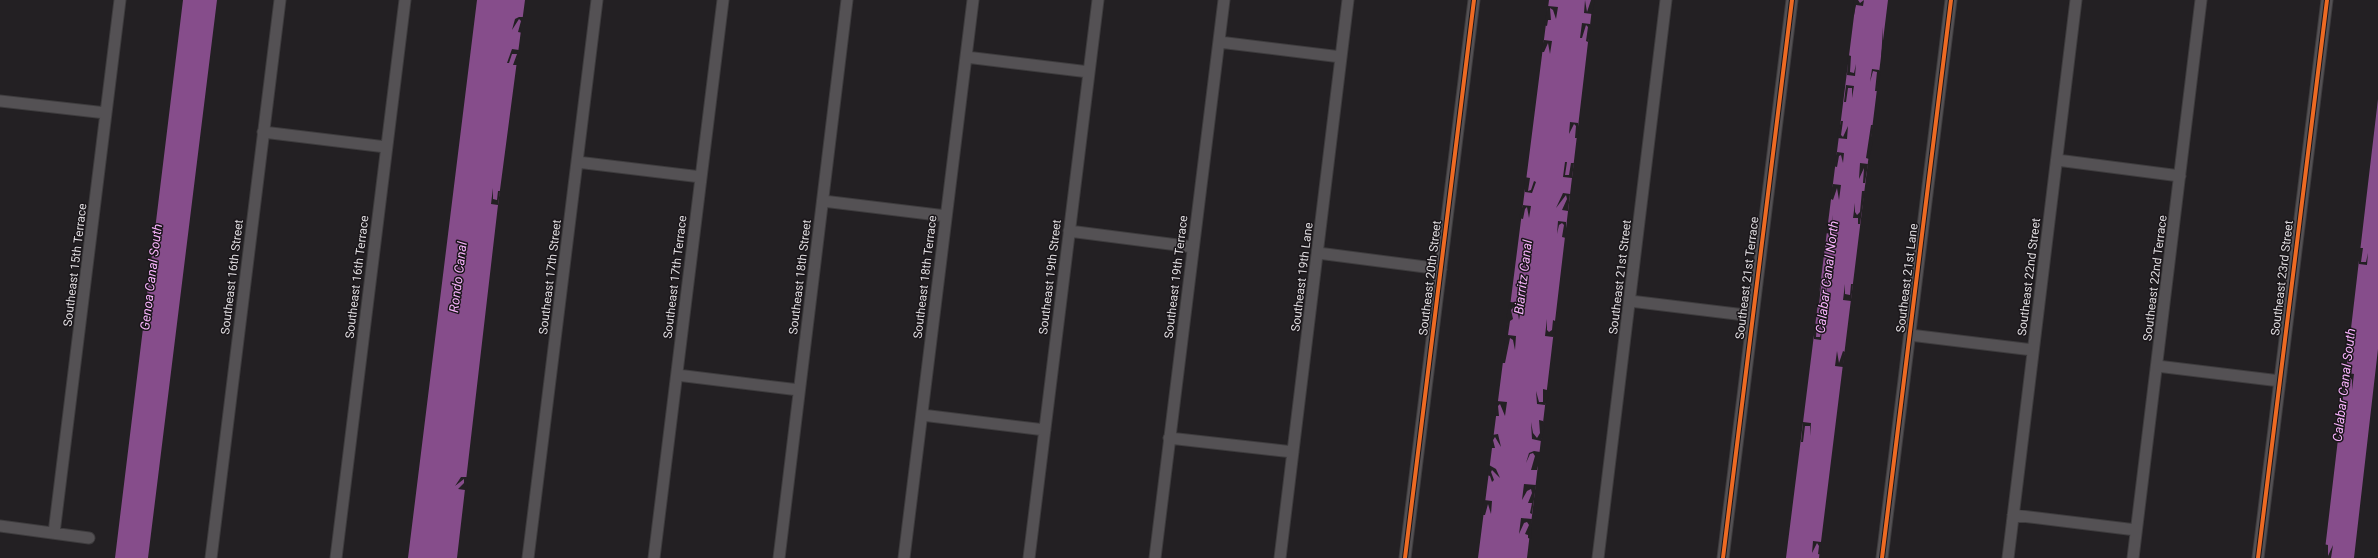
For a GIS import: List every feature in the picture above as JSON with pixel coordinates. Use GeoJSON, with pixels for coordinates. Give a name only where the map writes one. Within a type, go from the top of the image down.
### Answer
{"type":"FeatureCollection","features":[{"type":"Feature","properties":{"kind":"street","name":"Southeast 15th Terrace"},"geometry":{"type":"LineString","coordinates":[[54,533],[120,0]]}},
{"type":"Feature","properties":{"kind":"street","name":"Southeast 16th Street"},"geometry":{"type":"LineString","coordinates":[[211,558],[280,0]]}},
{"type":"Feature","properties":{"kind":"street","name":"Southeast 16th Terrace"},"geometry":{"type":"LineString","coordinates":[[336,558],[405,0]]}},
{"type":"Feature","properties":{"kind":"street","name":"Southeast 17th Street"},"geometry":{"type":"LineString","coordinates":[[528,558],[597,0]]}},
{"type":"Feature","properties":{"kind":"street","name":"Southeast 17th Terrace"},"geometry":{"type":"LineString","coordinates":[[654,558],[722,0]]}},
{"type":"Feature","properties":{"kind":"street","name":"Southeast 18th Street"},"geometry":{"type":"LineString","coordinates":[[779,558],[847,0]]}},
{"type":"Feature","properties":{"kind":"street","name":"Southeast 18th Terrace"},"geometry":{"type":"LineString","coordinates":[[904,558],[973,0]]}},
{"type":"Feature","properties":{"kind":"street","name":"Southeast 19th Street"},"geometry":{"type":"LineString","coordinates":[[1029,558],[1098,0]]}},
{"type":"Feature","properties":{"kind":"street","name":"Southeast 19th Terrace"},"geometry":{"type":"LineString","coordinates":[[1155,558],[1224,0]]}},
{"type":"Feature","properties":{"kind":"street","name":"Southeast 19th Lane"},"geometry":{"type":"LineString","coordinates":[[1280,558],[1348,0]]}},
{"type":"Feature","properties":{"kind":"street","name":"Southeast 20th Street"},"geometry":{"type":"LineString","coordinates":[[1405,558],[1474,0]]}},
{"type":"Feature","properties":{"kind":"street","name":"Southeast 21st Street"},"geometry":{"type":"LineString","coordinates":[[1598,558],[1666,0]]}},
{"type":"Feature","properties":{"kind":"street","name":"Southeast 21st Terrace"},"geometry":{"type":"LineString","coordinates":[[1723,558],[1792,0]]}},
{"type":"Feature","properties":{"kind":"street","name":"Southeast 21st Lane"},"geometry":{"type":"LineString","coordinates":[[1882,558],[1951,0]]}},
{"type":"Feature","properties":{"kind":"street","name":"Southeast 22nd Street"},"geometry":{"type":"LineString","coordinates":[[2008,558],[2076,0]]}},
{"type":"Feature","properties":{"kind":"street","name":"Southeast 22nd Terrace"},"geometry":{"type":"LineString","coordinates":[[2133,558],[2201,0]]}},
{"type":"Feature","properties":{"kind":"street","name":"Southeast 23rd Street"},"geometry":{"type":"LineString","coordinates":[[2258,558],[2326,0]]}},
{"type":"Feature","properties":{"kind":"street"},"geometry":{"type":"LineString","coordinates":[[1219,42],[1341,57]]}},
{"type":"Feature","properties":{"kind":"street"},"geometry":{"type":"LineString","coordinates":[[966,57],[1089,72]]}},
{"type":"Feature","properties":{"kind":"street"},"geometry":{"type":"LineString","coordinates":[[0,101],[106,113]]}},
{"type":"Feature","properties":{"kind":"street"},"geometry":{"type":"LineString","coordinates":[[263,132],[386,147]]}},
{"type":"Feature","properties":{"kind":"street"},"geometry":{"type":"LineString","coordinates":[[2057,160],[2180,176]]}},
{"type":"Feature","properties":{"kind":"street"},"geometry":{"type":"LineString","coordinates":[[577,162],[701,177]]}},
{"type":"Feature","properties":{"kind":"street"},"geometry":{"type":"LineString","coordinates":[[823,201],[946,216]]}},
{"type":"Feature","properties":{"kind":"street"},"geometry":{"type":"LineString","coordinates":[[1069,231],[1193,247]]}},
{"type":"Feature","properties":{"kind":"street"},"geometry":{"type":"LineString","coordinates":[[1318,253],[1441,269]]}},
{"type":"Feature","properties":{"kind":"street"},"geometry":{"type":"LineString","coordinates":[[1630,301],[1753,316]]}},
{"type":"Feature","properties":{"kind":"street"},"geometry":{"type":"LineString","coordinates":[[1910,335],[2033,350]]}},
{"type":"Feature","properties":{"kind":"street"},"geometry":{"type":"LineString","coordinates":[[2157,366],[2280,381]]}},
{"type":"Feature","properties":{"kind":"street"},"geometry":{"type":"LineString","coordinates":[[677,375],[799,390]]}},
{"type":"Feature","properties":{"kind":"street"},"geometry":{"type":"LineString","coordinates":[[922,415],[1045,430]]}},
{"type":"Feature","properties":{"kind":"street"},"geometry":{"type":"LineString","coordinates":[[1169,438],[1293,452]]}},
{"type":"Feature","properties":{"kind":"street"},"geometry":{"type":"LineString","coordinates":[[2013,515],[2136,530]]}},
{"type":"Feature","properties":{"kind":"street"},"geometry":{"type":"LineString","coordinates":[[0,526],[89,538]]}},
{"type":"Feature","properties":{"kind":"water","name":"Genoa Canal South"},"geometry":{"type":"Polygon","coordinates":[[[183,0],[217,0],[148,558],[115,558],[183,0]]]}},
{"type":"Feature","properties":{"kind":"water","name":"Rondo Canal"},"geometry":{"type":"Polygon","coordinates":[[[477,0],[525,0],[498,205],[457,558],[408,558],[477,0]]]}},
{"type":"Feature","properties":{"kind":"water","name":"Biarritz Canal"},"geometry":{"type":"Polygon","coordinates":[[[1549,0],[1593,0],[1527,558],[1478,558],[1549,0]]]}},
{"type":"Feature","properties":{"kind":"water","name":"Calabar Canal North"},"geometry":{"type":"Polygon","coordinates":[[[1856,0],[1888,0],[1819,558],[1786,558],[1856,0]]]}},
{"type":"Feature","properties":{"kind":"water"},"geometry":{"type":"Polygon","coordinates":[[[2378,99],[2378,349],[2354,558],[2324,558],[2378,99]]]}},
{"type":"Feature","properties":{"kind":"pier"},"geometry":{"type":"Polygon","coordinates":[[[1585,0],[1587,12],[1591,0],[1595,0],[1592,14],[1584,13],[1585,0]]]}},
{"type":"Feature","properties":{"kind":"pier"},"geometry":{"type":"Polygon","coordinates":[[[1854,0],[1858,0],[1860,3],[1864,0],[1863,6],[1856,5],[1854,15],[1852,14],[1854,0]]]}},
{"type":"Feature","properties":{"kind":"pier"},"geometry":{"type":"Polygon","coordinates":[[[1548,6],[1558,7],[1556,19],[1553,10],[1550,8],[1551,20],[1548,20],[1547,26],[1544,25],[1548,6]]]}},
{"type":"Feature","properties":{"kind":"pier"},"geometry":{"type":"Polygon","coordinates":[[[523,17],[523,33],[518,32],[521,21],[519,19],[512,30],[515,19],[523,17]]]}},
{"type":"Feature","properties":{"kind":"pier"},"geometry":{"type":"Polygon","coordinates":[[[1582,23],[1590,24],[1592,28],[1588,42],[1586,41],[1588,27],[1586,25],[1582,38],[1580,38],[1582,23]]]}},
{"type":"Feature","properties":{"kind":"pier"},"geometry":{"type":"Polygon","coordinates":[[[1883,27],[1883,43],[1885,43],[1881,59],[1883,27]]]}},
{"type":"Feature","properties":{"kind":"pier"},"geometry":{"type":"Polygon","coordinates":[[[1544,40],[1552,41],[1550,54],[1548,43],[1544,52],[1540,52],[1544,40]]]}},
{"type":"Feature","properties":{"kind":"pier"},"geometry":{"type":"Polygon","coordinates":[[[512,49],[519,50],[517,65],[513,65],[517,54],[512,54],[509,63],[507,63],[512,49]]]}},
{"type":"Feature","properties":{"kind":"pier"},"geometry":{"type":"Polygon","coordinates":[[[1848,55],[1851,56],[1850,72],[1854,73],[1856,64],[1855,76],[1847,75],[1848,55]]]}},
{"type":"Feature","properties":{"kind":"pier"},"geometry":{"type":"Polygon","coordinates":[[[1872,69],[1879,70],[1881,72],[1877,91],[1875,91],[1877,72],[1873,71],[1870,82],[1872,69]]]}},
{"type":"Feature","properties":{"kind":"pier"},"geometry":{"type":"Polygon","coordinates":[[[1846,85],[1854,86],[1852,98],[1852,88],[1848,88],[1846,102],[1844,102],[1846,85]]]}},
{"type":"Feature","properties":{"kind":"pier"},"geometry":{"type":"Polygon","coordinates":[[[1841,121],[1843,121],[1841,135],[1843,137],[1848,126],[1847,139],[1837,138],[1841,121]]]}},
{"type":"Feature","properties":{"kind":"pier"},"geometry":{"type":"Polygon","coordinates":[[[1570,122],[1578,123],[1579,138],[1575,138],[1576,126],[1574,124],[1569,134],[1570,122]]]}},
{"type":"Feature","properties":{"kind":"pier"},"geometry":{"type":"Polygon","coordinates":[[[1871,125],[1873,125],[1871,141],[1873,142],[1869,159],[1866,158],[1871,125]]]}},
{"type":"Feature","properties":{"kind":"pier"},"geometry":{"type":"Polygon","coordinates":[[[1837,152],[1844,153],[1843,163],[1841,155],[1839,156],[1837,167],[1833,166],[1837,152]]]}},
{"type":"Feature","properties":{"kind":"pier"},"geometry":{"type":"Polygon","coordinates":[[[1565,162],[1567,162],[1565,175],[1569,175],[1571,163],[1574,163],[1572,178],[1563,177],[1565,162]]]}},
{"type":"Feature","properties":{"kind":"pier"},"geometry":{"type":"Polygon","coordinates":[[[1860,163],[1868,164],[1865,183],[1863,183],[1864,168],[1859,179],[1860,163]]]}},
{"type":"Feature","properties":{"kind":"pier"},"geometry":{"type":"Polygon","coordinates":[[[1524,177],[1530,178],[1528,191],[1531,190],[1534,181],[1536,182],[1532,193],[1525,192],[1524,177]]]}},
{"type":"Feature","properties":{"kind":"pier"},"geometry":{"type":"Polygon","coordinates":[[[1833,184],[1841,185],[1839,200],[1837,188],[1833,200],[1829,198],[1833,184]]]}},
{"type":"Feature","properties":{"kind":"pier"},"geometry":{"type":"Polygon","coordinates":[[[493,188],[493,199],[497,200],[498,191],[500,191],[498,205],[491,204],[493,188]]]}},
{"type":"Feature","properties":{"kind":"pier"},"geometry":{"type":"Polygon","coordinates":[[[1862,191],[1865,191],[1860,224],[1858,224],[1858,218],[1853,218],[1855,203],[1855,212],[1857,215],[1860,212],[1862,191]]]}},
{"type":"Feature","properties":{"kind":"pier"},"geometry":{"type":"Polygon","coordinates":[[[1563,193],[1570,194],[1568,211],[1562,210],[1567,199],[1566,195],[1556,208],[1563,193]]]}},
{"type":"Feature","properties":{"kind":"pier"},"geometry":{"type":"Polygon","coordinates":[[[1523,205],[1531,206],[1529,218],[1527,207],[1525,209],[1523,219],[1519,218],[1523,205]]]}},
{"type":"Feature","properties":{"kind":"pier"},"geometry":{"type":"Polygon","coordinates":[[[1833,215],[1832,234],[1825,233],[1826,224],[1832,223],[1833,215]]]}},
{"type":"Feature","properties":{"kind":"pier"},"geometry":{"type":"Polygon","coordinates":[[[1558,221],[1566,222],[1566,238],[1562,237],[1564,225],[1562,223],[1559,225],[1557,234],[1558,221]]]}},
{"type":"Feature","properties":{"kind":"pier"},"geometry":{"type":"Polygon","coordinates":[[[2359,248],[2363,248],[2361,262],[2366,262],[2368,253],[2367,265],[2359,264],[2359,248]]]}},
{"type":"Feature","properties":{"kind":"pier"},"geometry":{"type":"Polygon","coordinates":[[[1821,283],[1827,283],[1826,296],[1826,286],[1823,284],[1821,286],[1819,305],[1816,305],[1821,283]]]}},
{"type":"Feature","properties":{"kind":"pier"},"geometry":{"type":"Polygon","coordinates":[[[1845,284],[1845,294],[1850,295],[1851,284],[1853,284],[1851,301],[1843,300],[1845,284]]]}},
{"type":"Feature","properties":{"kind":"pier"},"geometry":{"type":"Polygon","coordinates":[[[1510,302],[1522,303],[1519,320],[1517,308],[1514,307],[1511,310],[1513,319],[1510,321],[1508,335],[1516,336],[1515,350],[1513,340],[1510,338],[1505,363],[1502,363],[1502,348],[1504,348],[1508,318],[1506,317],[1510,302]]]}},
{"type":"Feature","properties":{"kind":"pier"},"geometry":{"type":"Polygon","coordinates":[[[1547,319],[1547,330],[1549,332],[1552,330],[1553,320],[1555,321],[1556,334],[1553,337],[1545,336],[1547,319]]]}},
{"type":"Feature","properties":{"kind":"pier"},"geometry":{"type":"Polygon","coordinates":[[[1813,323],[1817,324],[1816,337],[1820,337],[1822,329],[1821,340],[1814,339],[1813,323]]]}},
{"type":"Feature","properties":{"kind":"pier"},"geometry":{"type":"Polygon","coordinates":[[[1837,351],[1839,363],[1843,351],[1845,352],[1843,367],[1835,366],[1837,351]]]}},
{"type":"Feature","properties":{"kind":"pier"},"geometry":{"type":"Polygon","coordinates":[[[2344,372],[2354,374],[2352,390],[2352,380],[2350,377],[2346,390],[2342,389],[2344,372]]]}},
{"type":"Feature","properties":{"kind":"pier"},"geometry":{"type":"Polygon","coordinates":[[[1543,389],[1547,390],[1547,396],[1549,396],[1545,405],[1537,404],[1536,391],[1539,402],[1543,402],[1543,389]]]}},
{"type":"Feature","properties":{"kind":"pier"},"geometry":{"type":"Polygon","coordinates":[[[1497,401],[1507,402],[1505,416],[1500,404],[1498,406],[1499,416],[1495,416],[1497,401]]]}},
{"type":"Feature","properties":{"kind":"pier"},"geometry":{"type":"Polygon","coordinates":[[[1539,420],[1543,421],[1543,425],[1545,426],[1541,441],[1532,439],[1531,422],[1533,433],[1537,438],[1540,433],[1539,420]]]}},
{"type":"Feature","properties":{"kind":"pier"},"geometry":{"type":"Polygon","coordinates":[[[1803,422],[1811,423],[1810,436],[1810,426],[1805,426],[1803,442],[1801,442],[1803,422]]]}},
{"type":"Feature","properties":{"kind":"pier"},"geometry":{"type":"Polygon","coordinates":[[[1498,434],[1501,447],[1495,437],[1493,440],[1495,448],[1491,448],[1492,435],[1498,434]]]}},
{"type":"Feature","properties":{"kind":"pier"},"geometry":{"type":"Polygon","coordinates":[[[1534,451],[1540,452],[1540,466],[1538,466],[1537,470],[1531,470],[1535,456],[1533,453],[1530,454],[1526,463],[1529,453],[1534,451]]]}},
{"type":"Feature","properties":{"kind":"pier"},"geometry":{"type":"Polygon","coordinates":[[[1489,465],[1496,469],[1500,478],[1492,470],[1491,472],[1494,480],[1492,482],[1490,476],[1487,475],[1489,465]]]}},
{"type":"Feature","properties":{"kind":"pier"},"geometry":{"type":"Polygon","coordinates":[[[461,477],[467,477],[468,488],[465,490],[458,489],[464,483],[464,479],[455,486],[461,477]]]}},
{"type":"Feature","properties":{"kind":"pier"},"geometry":{"type":"Polygon","coordinates":[[[1524,484],[1536,485],[1532,514],[1530,513],[1532,503],[1528,503],[1532,493],[1531,489],[1527,491],[1522,500],[1524,484]]]}},
{"type":"Feature","properties":{"kind":"pier"},"geometry":{"type":"Polygon","coordinates":[[[1484,500],[1492,501],[1491,514],[1488,504],[1485,515],[1480,515],[1484,500]]]}},
{"type":"Feature","properties":{"kind":"pier"},"geometry":{"type":"Polygon","coordinates":[[[1521,518],[1532,519],[1531,539],[1525,534],[1529,525],[1527,522],[1524,523],[1519,534],[1521,518]]]}},
{"type":"Feature","properties":{"kind":"pier"},"geometry":{"type":"Polygon","coordinates":[[[1813,541],[1821,542],[1822,555],[1818,554],[1819,546],[1817,543],[1812,553],[1813,541]]]}},
{"type":"Feature","properties":{"kind":"pier"},"geometry":{"type":"Polygon","coordinates":[[[2323,544],[2328,545],[2328,556],[2333,545],[2331,558],[2324,558],[2323,544]]]}},
{"type":"Feature","properties":{"kind":"cycle path"},"geometry":{"type":"LineString","coordinates":[[1405,558],[1474,0]]}},
{"type":"Feature","properties":{"kind":"cycle path"},"geometry":{"type":"LineString","coordinates":[[1723,558],[1792,0]]}},
{"type":"Feature","properties":{"kind":"cycle path"},"geometry":{"type":"LineString","coordinates":[[1882,558],[1951,0]]}},
{"type":"Feature","properties":{"kind":"cycle path"},"geometry":{"type":"LineString","coordinates":[[2258,558],[2327,0]]}},
{"type":"Feature","properties":{"kind":"water label","name":"Calabar Canal South"},"geometry":{"type":"Point","coordinates":[2344,385]}}]}
